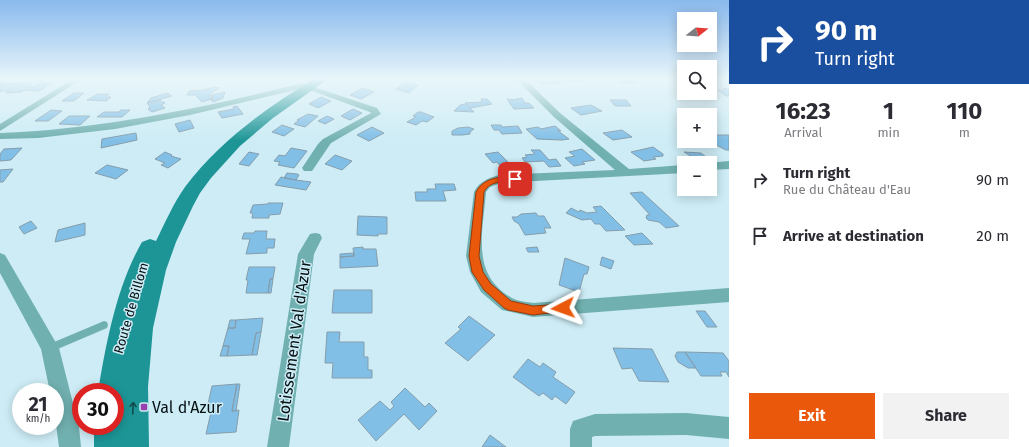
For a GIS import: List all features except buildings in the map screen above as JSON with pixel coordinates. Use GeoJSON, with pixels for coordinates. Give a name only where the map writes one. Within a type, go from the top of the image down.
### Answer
{"type":"FeatureCollection","features":[{"type":"Feature","properties":{"kind":"main road","name":"Route de Billom"},"geometry":{"type":"LineString","coordinates":[[114,383],[116,364],[138,274],[156,234],[182,191],[197,171],[230,138],[286,100]]}},
{"type":"Feature","properties":{"kind":"main road","name":"Route de Billom"},"geometry":{"type":"LineString","coordinates":[[133,447],[132,412],[136,359],[142,316],[153,276],[169,233],[192,192],[212,166],[241,137],[289,100]]}},
{"type":"Feature","properties":{"kind":"main road"},"geometry":{"type":"LineString","coordinates":[[110,435],[110,447]]}},
{"type":"Feature","properties":{"kind":"street"},"geometry":{"type":"LineString","coordinates":[[0,128],[45,100]]}},
{"type":"Feature","properties":{"kind":"street"},"geometry":{"type":"LineString","coordinates":[[0,136],[76,131],[132,123],[249,100]]}},
{"type":"Feature","properties":{"kind":"street"},"geometry":{"type":"LineString","coordinates":[[308,168],[322,146],[327,141],[376,114],[374,110],[350,100]]}},
{"type":"Feature","properties":{"kind":"street"},"geometry":{"type":"LineString","coordinates":[[542,100],[626,174]]}},
{"type":"Feature","properties":{"kind":"street"},"geometry":{"type":"LineString","coordinates":[[717,166],[729,165]]}},
{"type":"Feature","properties":{"kind":"street"},"geometry":{"type":"LineString","coordinates":[[677,170],[626,174],[499,179],[488,183],[483,186],[480,192],[474,256],[478,272],[488,287],[508,305],[533,310],[729,295]]}},
{"type":"Feature","properties":{"kind":"street","name":"Lotissement Val d'Azur"},"geometry":{"type":"LineString","coordinates":[[278,447],[306,254],[314,238]]}},
{"type":"Feature","properties":{"kind":"street"},"geometry":{"type":"LineString","coordinates":[[0,259],[50,348],[68,426],[70,447]]}},
{"type":"Feature","properties":{"kind":"street"},"geometry":{"type":"LineString","coordinates":[[581,447],[581,430],[595,425],[686,424],[729,428]]}},
{"type":"Feature","properties":{"kind":"lane"},"geometry":{"type":"LineString","coordinates":[[50,348],[104,325]]}},
{"type":"Feature","properties":{"kind":"place","name":"Val d'Azur"},"geometry":{"type":"Point","coordinates":[144,407]}},
{"type":"Feature","properties":{"kind":"route"},"geometry":{"type":"LineString","coordinates":[[515,179],[499,179],[488,183],[483,186],[480,192],[474,256],[478,272],[488,287],[508,305],[533,310],[563,308]]}}]}
